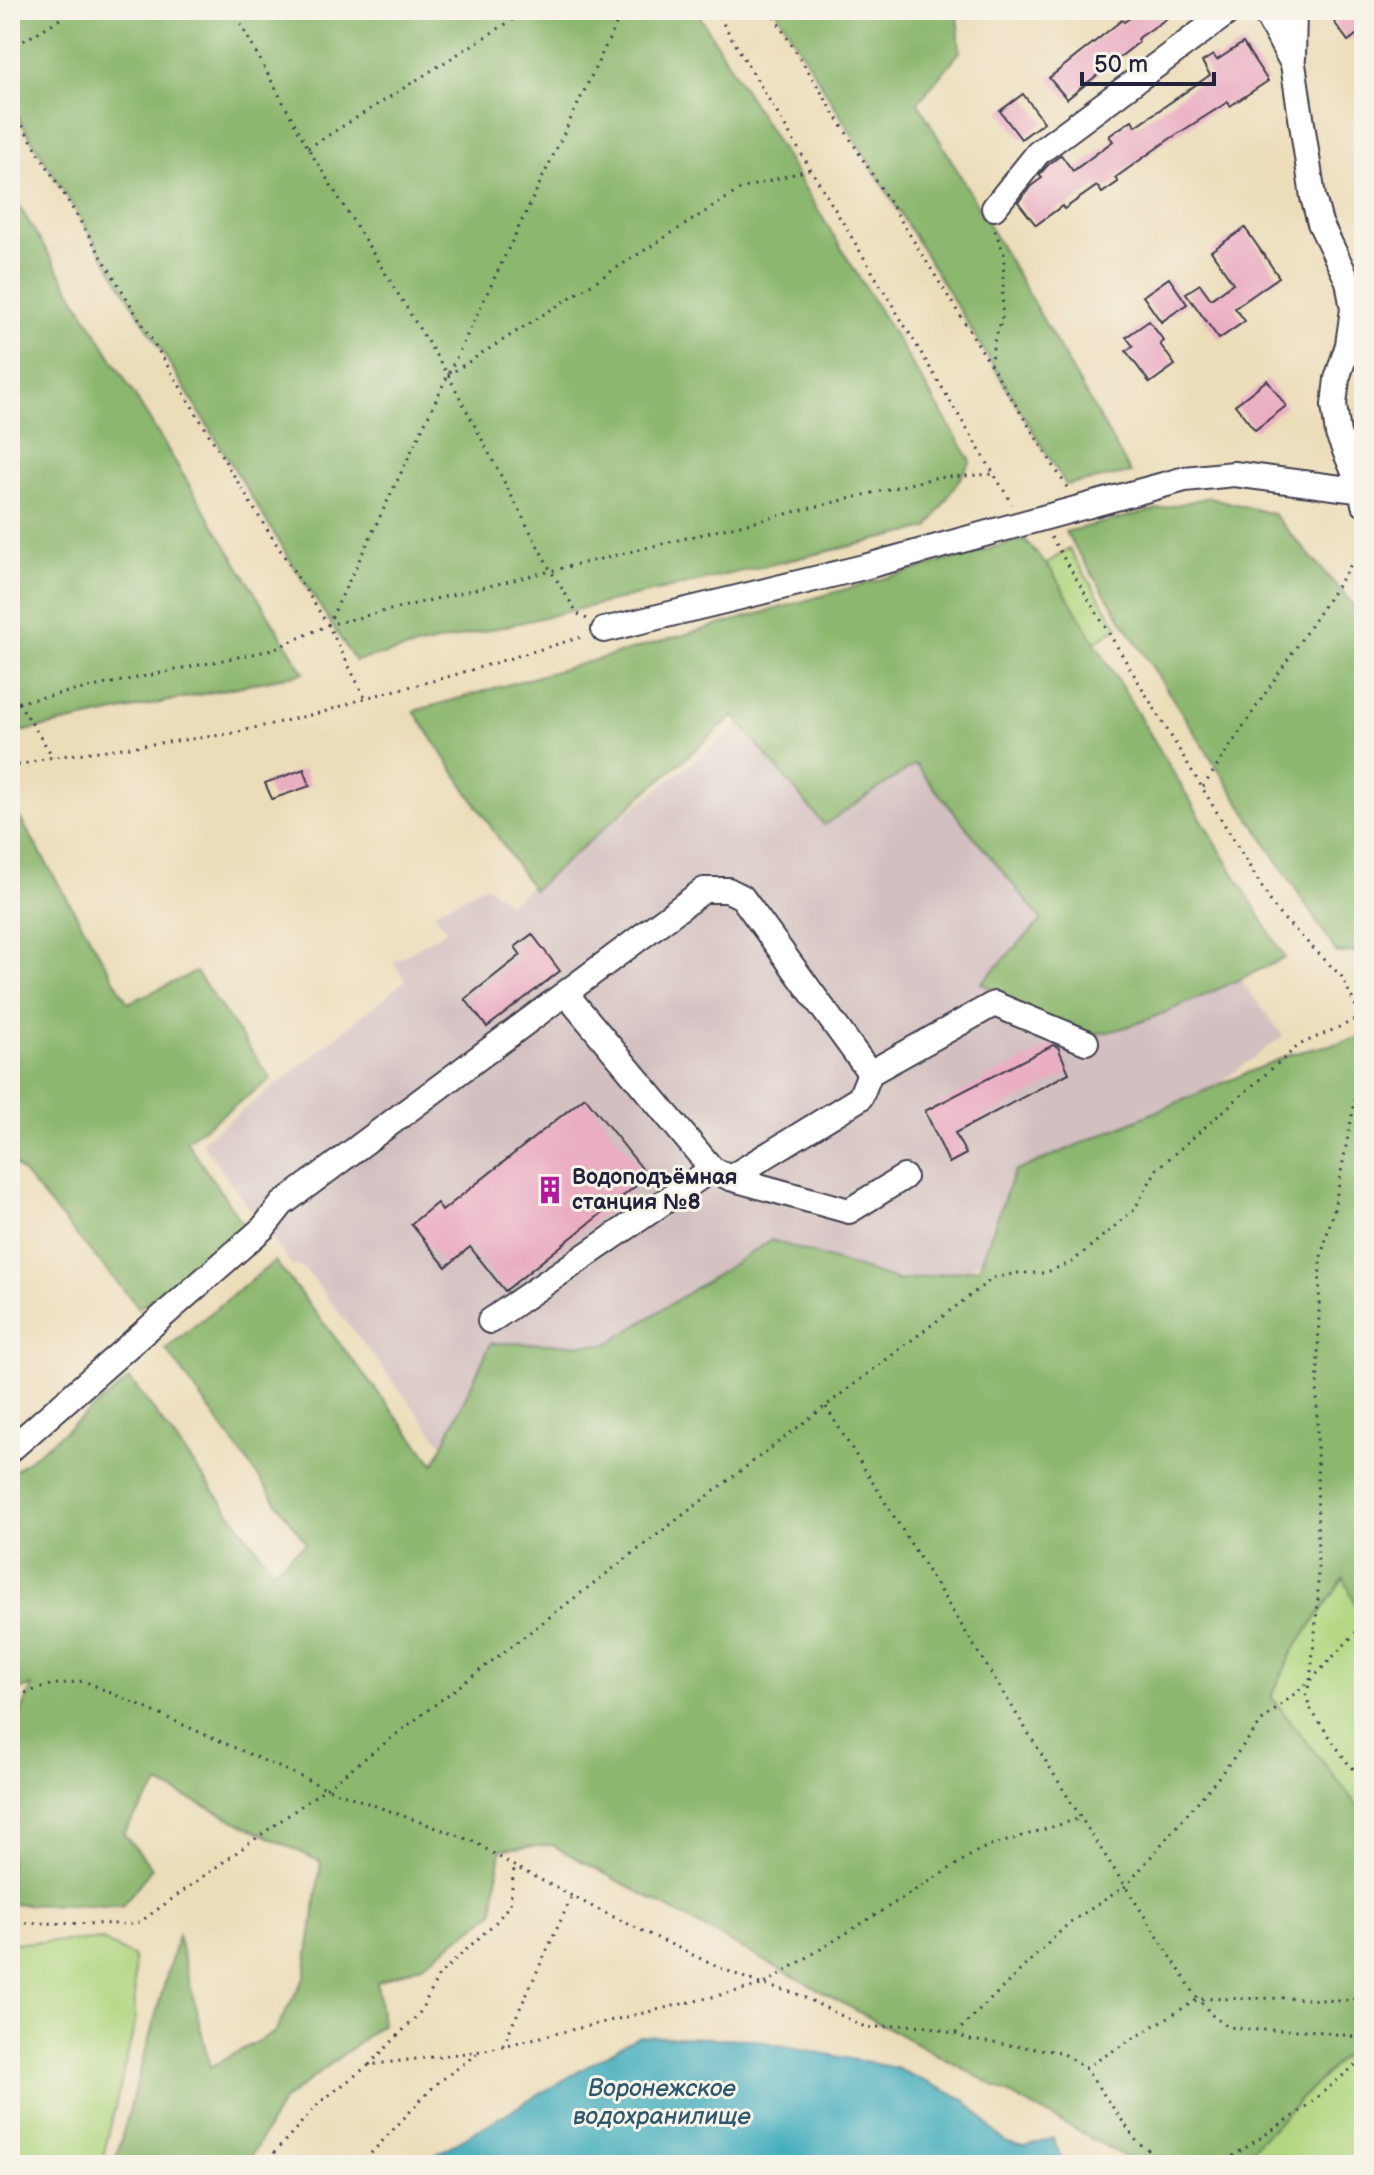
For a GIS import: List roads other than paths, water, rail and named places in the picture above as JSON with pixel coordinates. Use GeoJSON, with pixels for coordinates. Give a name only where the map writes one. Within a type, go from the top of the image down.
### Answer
{"type":"FeatureCollection","features":[{"type":"Feature","properties":{"kind":"street"},"geometry":{"type":"LineString","coordinates":[[994,208],[1038,153],[1231,10]]}},
{"type":"Feature","properties":{"kind":"street"},"geometry":{"type":"LineString","coordinates":[[1264,10],[1293,64]]}},
{"type":"Feature","properties":{"kind":"street"},"geometry":{"type":"LineString","coordinates":[[1294,10],[1293,64],[1313,197],[1320,223],[1356,275],[1348,345],[1337,379],[1334,405],[1338,434],[1363,496]]}},
{"type":"Feature","properties":{"kind":"street"},"geometry":{"type":"LineString","coordinates":[[604,630],[1033,522],[1185,479],[1234,474],[1363,496]]}},
{"type":"Feature","properties":{"kind":"street"},"geometry":{"type":"LineString","coordinates":[[10,1450],[263,1228],[282,1204],[704,890],[728,890],[742,897],[870,1073]]}},
{"type":"Feature","properties":{"kind":"street"},"geometry":{"type":"LineString","coordinates":[[566,994],[721,1174],[849,1211],[904,1177]]}},
{"type":"Feature","properties":{"kind":"street"},"geometry":{"type":"LineString","coordinates":[[490,1321],[721,1174],[860,1098],[870,1073],[994,1004],[1086,1042]]}},
{"type":"Feature","properties":{"kind":"water","name":"Воронежское водохранилище"},"geometry":{"type":"Polygon","coordinates":[[[639,2036],[750,2039],[896,2068],[964,2099],[1005,2142],[1025,2147],[1053,2138],[1061,2158],[1078,2165],[418,2165],[639,2036]]]}},
{"type":"Feature","properties":{"kind":"place","name":"Водоподъёмная станция №8"},"geometry":{"type":"Point","coordinates":[550,1190]}}]}
